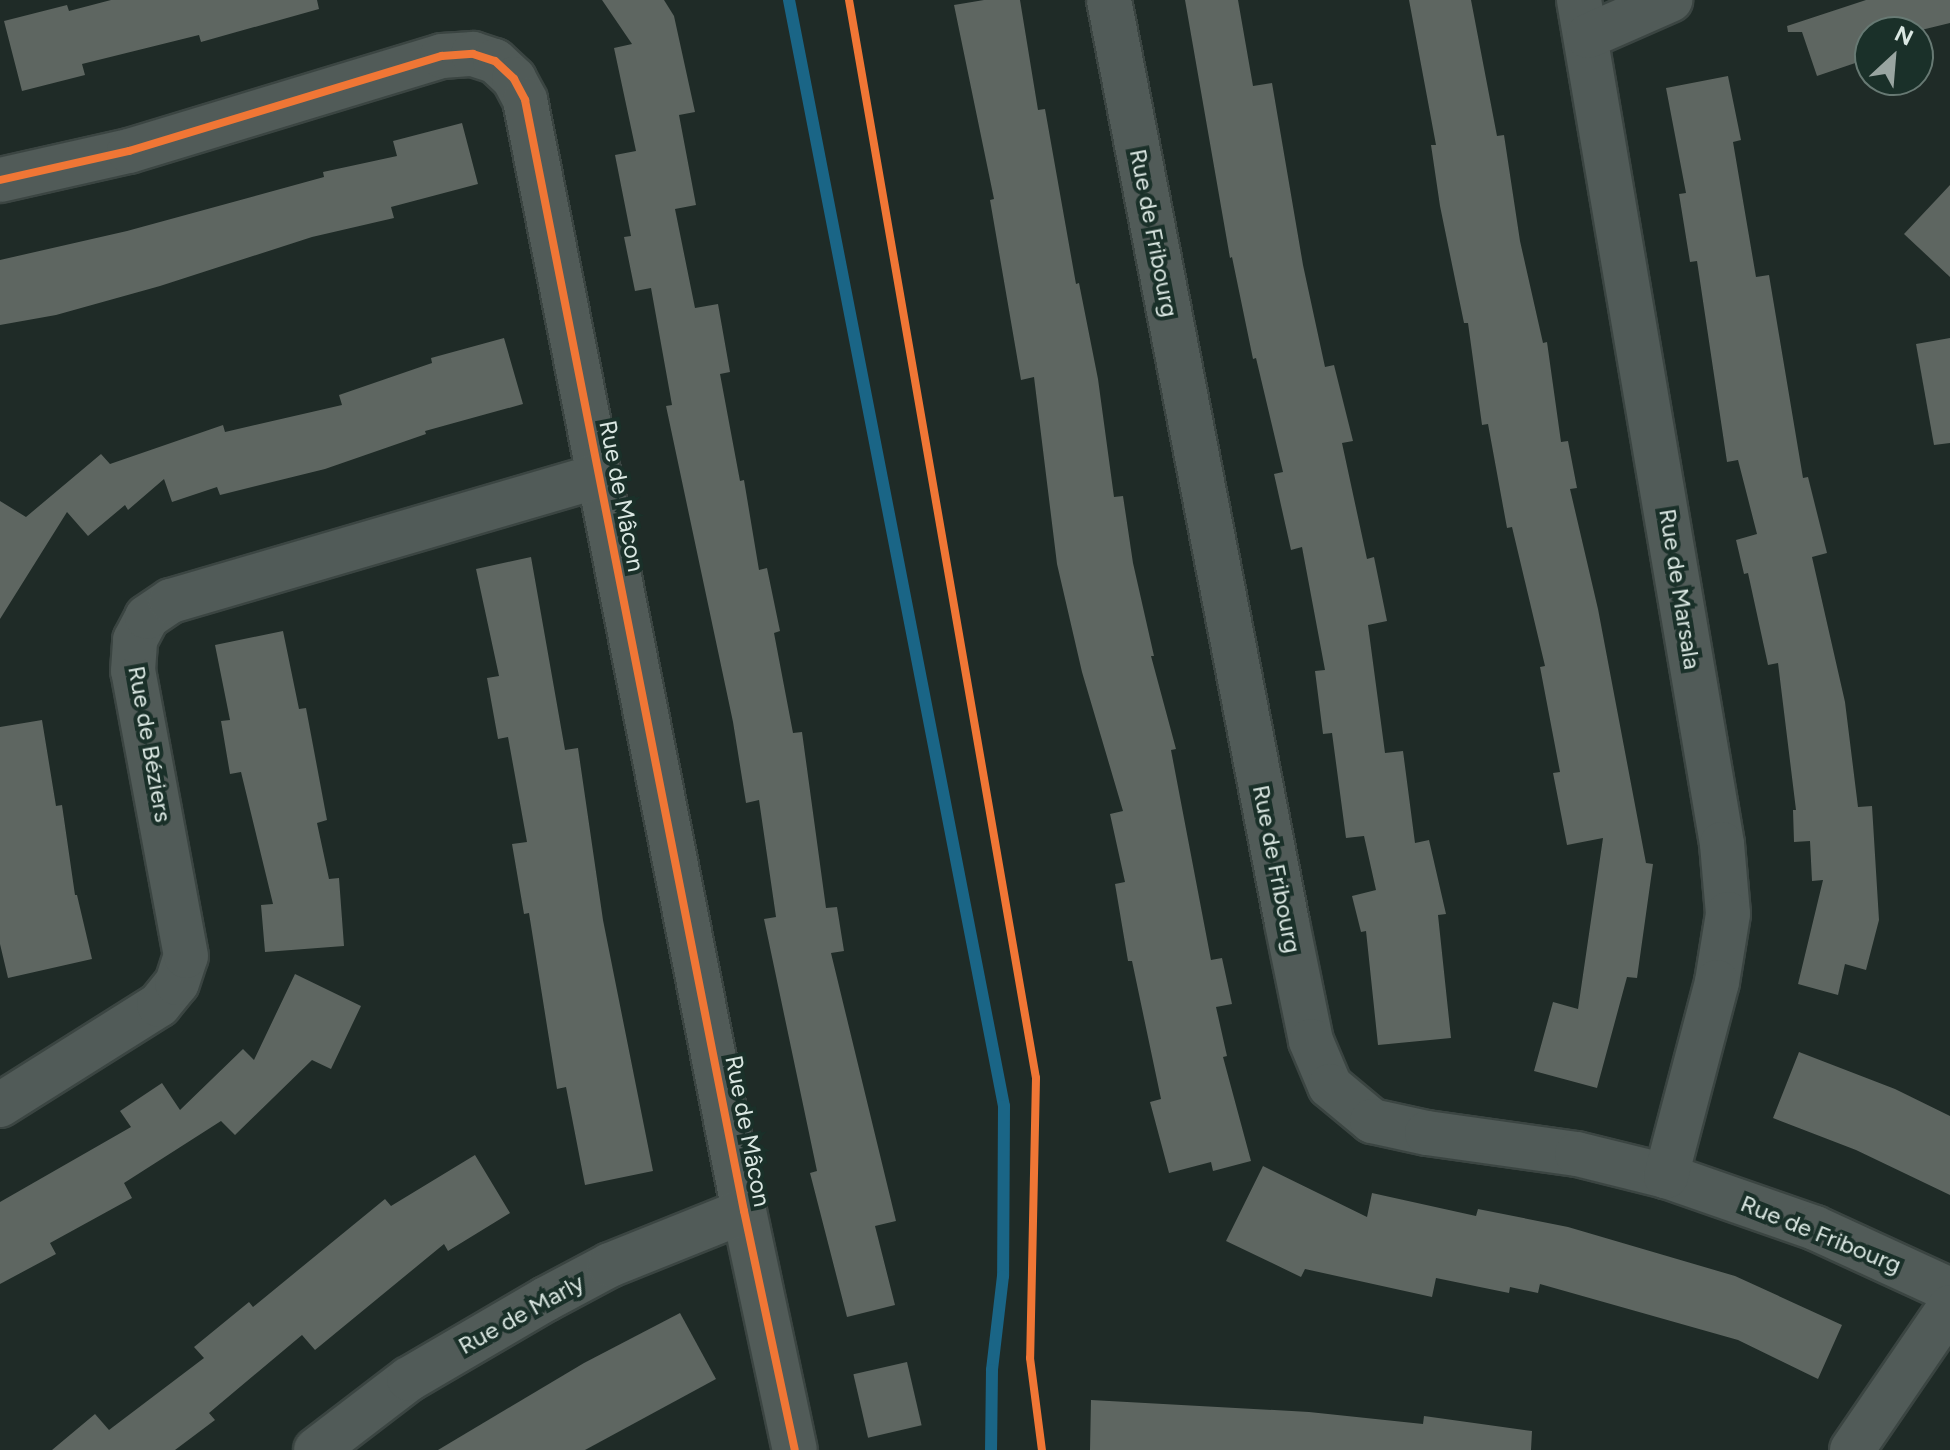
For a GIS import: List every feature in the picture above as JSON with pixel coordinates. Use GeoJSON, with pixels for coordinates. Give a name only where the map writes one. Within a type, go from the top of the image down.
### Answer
{"type":"FeatureCollection","features":[{"type":"Feature","properties":{"kind":"street","name":"Rue de Fribourg"},"geometry":{"type":"LineString","coordinates":[[1109,0],[1302,997],[1311,1041],[1330,1086],[1372,1121],[1427,1133],[1577,1154],[1666,1176],[1815,1228],[1950,1290]]}},
{"type":"Feature","properties":{"kind":"street"},"geometry":{"type":"LineString","coordinates":[[1584,18],[1670,0]]}},
{"type":"Feature","properties":{"kind":"street","name":"Rue de Marsala"},"geometry":{"type":"LineString","coordinates":[[1584,18],[1720,828],[1728,914],[1717,982],[1666,1176]]}},
{"type":"Feature","properties":{"kind":"street","name":"Rue de Mâcon"},"geometry":{"type":"LineString","coordinates":[[0,180],[129,151],[442,56],[473,54],[495,61],[514,79],[525,100],[744,1211],[795,1450]]}},
{"type":"Feature","properties":{"kind":"street","name":"Rue de Béziers"},"geometry":{"type":"LineString","coordinates":[[0,1105],[159,1005],[177,983],[186,956],[133,671],[135,640],[147,617],[171,601],[598,476]]}},
{"type":"Feature","properties":{"kind":"street","name":"Rue de Marly"},"geometry":{"type":"LineString","coordinates":[[316,1450],[409,1379],[484,1333],[610,1265],[744,1211]]}},
{"type":"Feature","properties":{"kind":"street"},"geometry":{"type":"LineString","coordinates":[[1852,1450],[1950,1307]]}},
{"type":"Feature","properties":{"kind":"building"},"geometry":{"type":"Polygon","coordinates":[[[111,0],[317,0],[319,9],[201,42],[199,35],[82,64],[85,75],[22,91],[4,21],[67,5],[69,11],[111,0]]]}},
{"type":"Feature","properties":{"kind":"building"},"geometry":{"type":"Polygon","coordinates":[[[602,0],[664,0],[674,16],[695,112],[679,115],[696,205],[675,209],[695,308],[718,304],[730,372],[720,374],[740,481],[744,480],[759,570],[767,568],[780,631],[774,633],[793,733],[802,732],[826,908],[837,907],[844,951],[831,953],[896,1221],[875,1226],[895,1305],[847,1317],[810,1173],[817,1171],[764,919],[776,917],[759,800],[746,803],[733,722],[666,406],[672,405],[651,288],[635,291],[624,237],[631,236],[615,155],[636,151],[614,48],[632,44],[602,0]]]}},
{"type":"Feature","properties":{"kind":"building"},"geometry":{"type":"Polygon","coordinates":[[[984,0],[1020,0],[1038,110],[1045,109],[1076,284],[1079,283],[1098,379],[1114,497],[1123,496],[1133,563],[1154,656],[1151,656],[1176,749],[1171,750],[1211,960],[1222,958],[1232,1004],[1216,1007],[1227,1056],[1223,1057],[1251,1161],[1213,1171],[1211,1162],[1169,1173],[1150,1102],[1161,1099],[1132,961],[1128,961],[1115,884],[1125,882],[1110,814],[1123,811],[1082,672],[1057,564],[1034,377],[1021,380],[990,200],[994,199],[954,5],[984,0]]]}},
{"type":"Feature","properties":{"kind":"building"},"geometry":{"type":"Polygon","coordinates":[[[1185,0],[1238,0],[1253,86],[1272,83],[1303,265],[1325,367],[1334,365],[1353,441],[1342,443],[1367,559],[1374,557],[1387,621],[1368,625],[1385,753],[1403,751],[1415,843],[1429,840],[1446,914],[1438,915],[1451,1038],[1378,1045],[1366,931],[1361,932],[1352,896],[1376,890],[1364,836],[1346,838],[1332,733],[1323,734],[1315,671],[1325,670],[1302,547],[1291,550],[1274,474],[1283,472],[1230,258],[1185,0]]]}},
{"type":"Feature","properties":{"kind":"building"},"geometry":{"type":"Polygon","coordinates":[[[1409,0],[1471,0],[1497,136],[1504,135],[1520,241],[1543,343],[1547,342],[1561,442],[1568,441],[1577,488],[1570,489],[1598,609],[1646,863],[1653,864],[1637,978],[1627,977],[1597,1088],[1534,1071],[1553,1002],[1578,1009],[1603,838],[1567,845],[1553,773],[1560,772],[1540,667],[1545,666],[1512,527],[1507,528],[1488,424],[1482,425],[1468,323],[1464,323],[1440,206],[1431,145],[1436,145],[1409,0]]]}},
{"type":"Feature","properties":{"kind":"building"},"geometry":{"type":"Polygon","coordinates":[[[1866,0],[1950,0],[1950,23],[1934,27],[1934,16],[1854,16],[1854,63],[1817,76],[1802,32],[1788,32],[1787,26],[1866,0]]]}},
{"type":"Feature","properties":{"kind":"building"},"geometry":{"type":"Polygon","coordinates":[[[1728,76],[1741,140],[1733,142],[1756,277],[1769,275],[1803,478],[1808,477],[1827,553],[1812,557],[1845,702],[1858,807],[1872,806],[1879,920],[1866,970],[1845,964],[1838,995],[1798,984],[1823,880],[1812,881],[1810,841],[1794,842],[1793,810],[1796,810],[1778,663],[1768,665],[1748,573],[1744,574],[1736,540],[1757,534],[1738,460],[1727,462],[1697,261],[1690,262],[1679,194],[1686,193],[1666,88],[1728,76]]]}},
{"type":"Feature","properties":{"kind":"building"},"geometry":{"type":"Polygon","coordinates":[[[462,123],[478,184],[391,207],[394,218],[312,237],[160,286],[56,315],[0,325],[0,260],[127,231],[324,177],[323,172],[397,156],[393,141],[462,123]]]}},
{"type":"Feature","properties":{"kind":"building"},"geometry":{"type":"Polygon","coordinates":[[[1950,185],[1950,277],[1904,234],[1950,185]]]}},
{"type":"Feature","properties":{"kind":"building"},"geometry":{"type":"Polygon","coordinates":[[[504,338],[523,404],[425,431],[426,434],[325,469],[220,495],[217,487],[172,502],[164,479],[128,510],[125,505],[88,536],[67,512],[0,619],[0,501],[26,517],[101,454],[110,464],[223,425],[225,432],[342,405],[339,395],[432,363],[431,358],[504,338]]]}},
{"type":"Feature","properties":{"kind":"building"},"geometry":{"type":"Polygon","coordinates":[[[1950,338],[1950,443],[1934,445],[1916,344],[1950,338]]]}},
{"type":"Feature","properties":{"kind":"building"},"geometry":{"type":"Polygon","coordinates":[[[531,557],[565,750],[578,748],[603,920],[653,1171],[585,1185],[566,1087],[557,1089],[529,913],[524,914],[512,844],[527,842],[508,737],[498,739],[487,678],[499,676],[476,569],[531,557]]]}},
{"type":"Feature","properties":{"kind":"building"},"geometry":{"type":"Polygon","coordinates":[[[283,631],[299,709],[306,708],[327,820],[317,823],[329,879],[339,878],[344,946],[265,952],[261,905],[273,904],[241,772],[230,774],[221,721],[230,720],[215,645],[283,631]]]}},
{"type":"Feature","properties":{"kind":"building"},"geometry":{"type":"Polygon","coordinates":[[[42,720],[56,806],[62,805],[75,895],[92,959],[8,978],[0,944],[0,727],[42,720]]]}},
{"type":"Feature","properties":{"kind":"building"},"geometry":{"type":"Polygon","coordinates":[[[295,974],[361,1006],[331,1069],[312,1060],[235,1135],[221,1121],[124,1183],[132,1198],[50,1243],[56,1254],[0,1284],[0,1202],[131,1127],[120,1111],[162,1083],[180,1110],[243,1049],[254,1060],[295,974]]]}},
{"type":"Feature","properties":{"kind":"building"},"geometry":{"type":"Polygon","coordinates":[[[1799,1052],[1895,1089],[1950,1116],[1950,1195],[1856,1150],[1773,1118],[1799,1052]]]}},
{"type":"Feature","properties":{"kind":"building"},"geometry":{"type":"Polygon","coordinates":[[[475,1155],[510,1213],[448,1251],[444,1244],[315,1350],[302,1335],[209,1413],[215,1420],[175,1450],[52,1450],[95,1414],[109,1430],[204,1358],[194,1347],[249,1302],[253,1307],[385,1199],[391,1206],[475,1155]]]}},
{"type":"Feature","properties":{"kind":"building"},"geometry":{"type":"Polygon","coordinates":[[[1263,1166],[1367,1217],[1372,1193],[1476,1216],[1478,1209],[1568,1227],[1735,1276],[1842,1325],[1818,1379],[1738,1340],[1540,1284],[1538,1293],[1510,1287],[1509,1293],[1436,1278],[1432,1297],[1305,1269],[1301,1277],[1226,1241],[1263,1166]]]}},
{"type":"Feature","properties":{"kind":"building"},"geometry":{"type":"Polygon","coordinates":[[[680,1313],[716,1379],[585,1450],[438,1450],[584,1363],[680,1313]]]}},
{"type":"Feature","properties":{"kind":"building"},"geometry":{"type":"Polygon","coordinates":[[[907,1362],[922,1425],[868,1438],[853,1374],[907,1362]]]}},
{"type":"Feature","properties":{"kind":"building"},"geometry":{"type":"Polygon","coordinates":[[[1091,1400],[1309,1412],[1423,1424],[1424,1416],[1532,1431],[1531,1450],[1090,1450],[1091,1400]]]}},
{"type":"Feature","properties":{"kind":"waterway"},"geometry":{"type":"LineString","coordinates":[[789,0],[1004,1106],[1003,1276],[992,1370],[991,1450]]}},
{"type":"Feature","properties":{"kind":"cycle path"},"geometry":{"type":"LineString","coordinates":[[849,0],[1036,1078],[1030,1358],[1042,1450]]}},
{"type":"Feature","properties":{"kind":"cycle path"},"geometry":{"type":"LineString","coordinates":[[0,180],[129,151],[442,56],[473,54],[495,61],[514,79],[525,100],[744,1211],[795,1450]]}}]}
